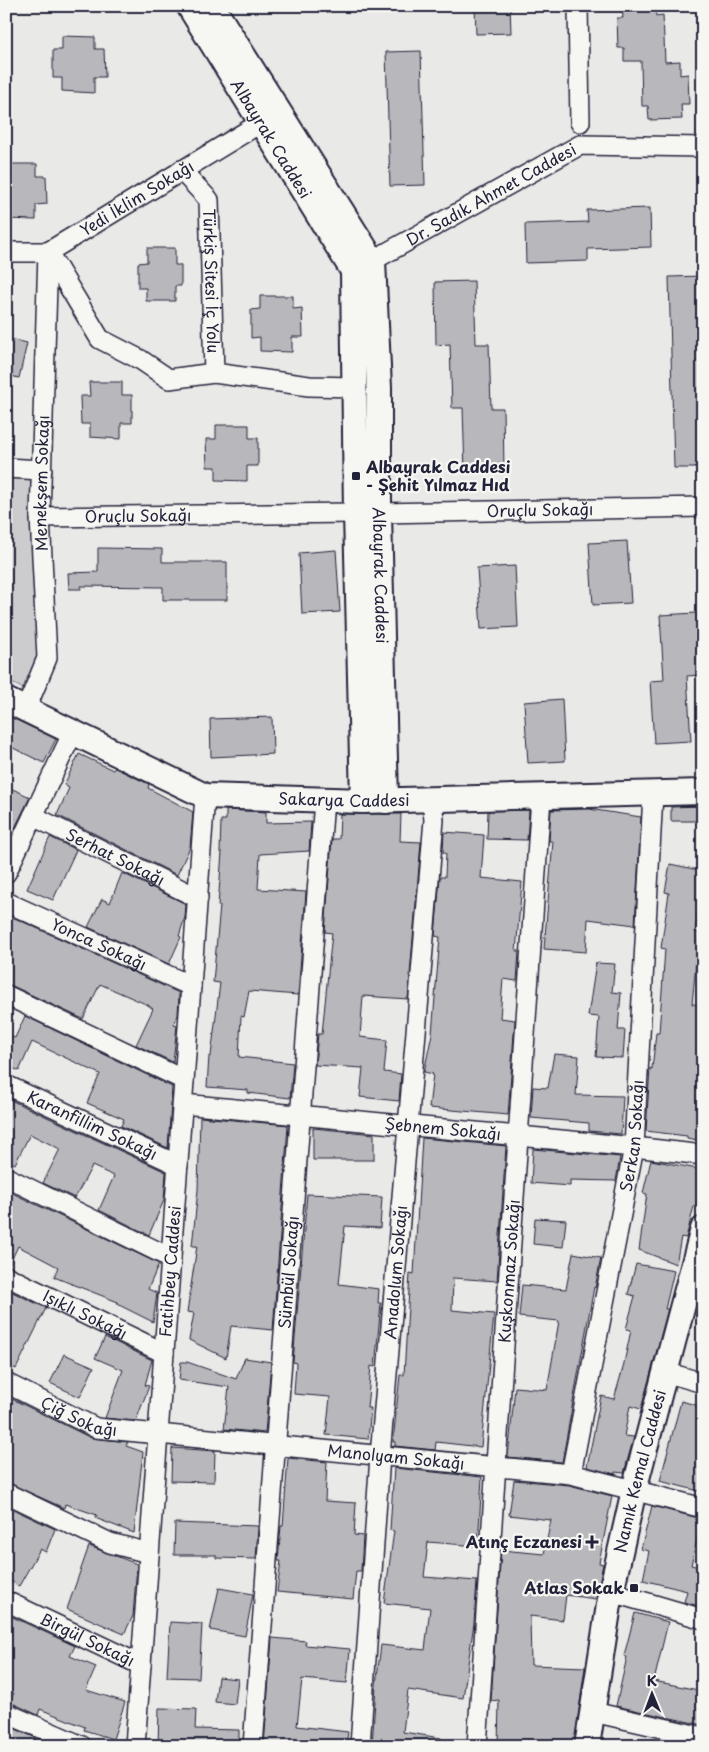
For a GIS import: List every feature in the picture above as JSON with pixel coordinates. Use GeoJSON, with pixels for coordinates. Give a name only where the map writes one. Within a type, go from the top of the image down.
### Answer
{"type":"FeatureCollection","features":[{"type":"Feature","properties":{"kind":"street","name":"Albayrak Caddesi"},"geometry":{"type":"LineString","coordinates":[[189,6],[270,117],[363,266],[379,388],[367,513]]}},
{"type":"Feature","properties":{"kind":"street","name":"Albayrak Caddesi"},"geometry":{"type":"LineString","coordinates":[[212,6],[270,117]]}},
{"type":"Feature","properties":{"kind":"street"},"geometry":{"type":"LineString","coordinates":[[578,6],[580,122]]}},
{"type":"Feature","properties":{"kind":"street","name":"Yedi İklim Sokağı"},"geometry":{"type":"LineString","coordinates":[[48,252],[270,117]]}},
{"type":"Feature","properties":{"kind":"street","name":"Dr. Sadık Ahmet Caddesi"},"geometry":{"type":"LineString","coordinates":[[363,266],[580,145],[703,147]]}},
{"type":"Feature","properties":{"kind":"street","name":"Türkiş Sitesi İç Yolu"},"geometry":{"type":"LineString","coordinates":[[181,170],[208,200],[214,374]]}},
{"type":"Feature","properties":{"kind":"street"},"geometry":{"type":"LineString","coordinates":[[6,252],[48,252]]}},
{"type":"Feature","properties":{"kind":"street","name":"Türkiş Sitesi İç Yolu"},"geometry":{"type":"LineString","coordinates":[[48,252],[100,339],[141,360],[169,379],[214,374],[309,386],[356,387]]}},
{"type":"Feature","properties":{"kind":"street","name":"Menekşem Sokağı"},"geometry":{"type":"LineString","coordinates":[[16,705],[47,658],[40,517],[48,252]]}},
{"type":"Feature","properties":{"kind":"street","name":"Albayrak Caddesi"},"geometry":{"type":"LineString","coordinates":[[363,266],[356,387],[367,513],[375,801]]}},
{"type":"Feature","properties":{"kind":"street"},"geometry":{"type":"LineString","coordinates":[[356,387],[379,388]]}},
{"type":"Feature","properties":{"kind":"street"},"geometry":{"type":"LineString","coordinates":[[6,468],[42,470]]}},
{"type":"Feature","properties":{"kind":"street","name":"Oruçlu Sokağı"},"geometry":{"type":"LineString","coordinates":[[40,517],[703,507]]}},
{"type":"Feature","properties":{"kind":"street","name":"Sakarya Caddesi"},"geometry":{"type":"LineString","coordinates":[[16,705],[205,796],[375,801],[703,792]]}},
{"type":"Feature","properties":{"kind":"street"},"geometry":{"type":"LineString","coordinates":[[6,873],[74,732]]}},
{"type":"Feature","properties":{"kind":"street","name":"Serkan Sokağı"},"geometry":{"type":"LineString","coordinates":[[571,1474],[634,1146],[654,794]]}},
{"type":"Feature","properties":{"kind":"street","name":"Fatihbey Caddesi"},"geometry":{"type":"LineString","coordinates":[[135,1746],[205,796]]}},
{"type":"Feature","properties":{"kind":"street","name":"Kuşkonmaz Sokağı"},"geometry":{"type":"LineString","coordinates":[[477,1746],[541,797]]}},
{"type":"Feature","properties":{"kind":"street","name":"Sümbül Sokağı"},"geometry":{"type":"LineString","coordinates":[[253,1746],[324,800]]}},
{"type":"Feature","properties":{"kind":"street","name":"Anadolum Sokağı"},"geometry":{"type":"LineString","coordinates":[[360,1746],[380,1456],[434,820],[432,800]]}},
{"type":"Feature","properties":{"kind":"street","name":"Serhat Sokağı"},"geometry":{"type":"LineString","coordinates":[[33,816],[198,898]]}},
{"type":"Feature","properties":{"kind":"street","name":"Yonca Sokağı"},"geometry":{"type":"LineString","coordinates":[[6,902],[191,986]]}},
{"type":"Feature","properties":{"kind":"street"},"geometry":{"type":"LineString","coordinates":[[6,995],[184,1080]]}},
{"type":"Feature","properties":{"kind":"street","name":"Karanfillim Sokağı"},"geometry":{"type":"LineString","coordinates":[[6,1085],[178,1165]]}},
{"type":"Feature","properties":{"kind":"street","name":"Şebnem Sokağı"},"geometry":{"type":"LineString","coordinates":[[182,1104],[634,1146],[703,1156]]}},
{"type":"Feature","properties":{"kind":"street"},"geometry":{"type":"LineString","coordinates":[[6,1177],[171,1258]]}},
{"type":"Feature","properties":{"kind":"street","name":"Namık Kemal Caddesi"},"geometry":{"type":"LineString","coordinates":[[587,1746],[611,1592],[634,1490],[665,1372],[697,1270],[703,1229]]}},
{"type":"Feature","properties":{"kind":"street","name":"Işıklı Sokağı"},"geometry":{"type":"LineString","coordinates":[[6,1276],[164,1353]]}},
{"type":"Feature","properties":{"kind":"street"},"geometry":{"type":"LineString","coordinates":[[665,1372],[703,1383]]}},
{"type":"Feature","properties":{"kind":"street","name":"Çiğ Sokağı"},"geometry":{"type":"LineString","coordinates":[[6,1383],[96,1428],[158,1435]]}},
{"type":"Feature","properties":{"kind":"street","name":"Manolyam Sokağı"},"geometry":{"type":"LineString","coordinates":[[158,1435],[571,1474],[703,1508]]}},
{"type":"Feature","properties":{"kind":"street"},"geometry":{"type":"LineString","coordinates":[[6,1493],[110,1543],[149,1553]]}},
{"type":"Feature","properties":{"kind":"street"},"geometry":{"type":"LineString","coordinates":[[611,1592],[703,1619]]}},
{"type":"Feature","properties":{"kind":"street","name":"Birgül Sokağı"},"geometry":{"type":"LineString","coordinates":[[6,1601],[141,1665]]}},
{"type":"Feature","properties":{"kind":"street"},"geometry":{"type":"LineString","coordinates":[[593,1712],[703,1737]]}},
{"type":"Feature","properties":{"kind":"street"},"geometry":{"type":"LineString","coordinates":[[6,1713],[51,1740],[82,1746]]}},
{"type":"Feature","properties":{"kind":"shaded area"},"geometry":{"type":"Polygon","coordinates":[[[6,477],[37,480],[38,653],[24,689],[6,680],[6,477]]]}},
{"type":"Feature","properties":{"kind":"building"},"geometry":{"type":"Polygon","coordinates":[[[475,6],[510,6],[511,33],[476,34],[475,6]]]}},
{"type":"Feature","properties":{"kind":"building"},"geometry":{"type":"Polygon","coordinates":[[[622,6],[655,6],[656,16],[663,15],[665,62],[680,61],[680,75],[688,74],[689,104],[681,104],[682,119],[649,120],[648,106],[642,106],[641,61],[624,61],[624,48],[618,48],[617,18],[623,18],[622,6]]]}},
{"type":"Feature","properties":{"kind":"building"},"geometry":{"type":"Polygon","coordinates":[[[62,36],[95,37],[95,49],[104,49],[105,77],[94,77],[94,93],[62,91],[62,78],[53,78],[53,50],[62,50],[62,36]]]}},
{"type":"Feature","properties":{"kind":"building"},"geometry":{"type":"Polygon","coordinates":[[[421,51],[425,185],[390,186],[386,52],[421,51]]]}},
{"type":"Feature","properties":{"kind":"building"},"geometry":{"type":"Polygon","coordinates":[[[6,164],[37,164],[37,176],[46,176],[47,204],[36,205],[36,220],[6,219],[6,164]]]}},
{"type":"Feature","properties":{"kind":"building"},"geometry":{"type":"Polygon","coordinates":[[[650,208],[651,247],[588,249],[588,261],[526,263],[525,224],[588,222],[587,210],[650,208]]]}},
{"type":"Feature","properties":{"kind":"building"},"geometry":{"type":"Polygon","coordinates":[[[147,248],[175,248],[175,265],[181,265],[181,286],[175,286],[175,301],[146,301],[146,288],[138,288],[138,263],[147,262],[147,248]]]}},
{"type":"Feature","properties":{"kind":"building"},"geometry":{"type":"Polygon","coordinates":[[[703,276],[703,468],[674,468],[669,277],[703,276]]]}},
{"type":"Feature","properties":{"kind":"building"},"geometry":{"type":"Polygon","coordinates":[[[474,281],[476,344],[489,344],[491,408],[503,408],[504,471],[465,472],[463,408],[452,408],[450,344],[436,345],[435,282],[474,281]]]}},
{"type":"Feature","properties":{"kind":"building"},"geometry":{"type":"Polygon","coordinates":[[[260,296],[293,296],[293,309],[302,308],[303,337],[292,337],[292,352],[260,351],[260,337],[251,338],[251,310],[260,309],[260,296]]]}},
{"type":"Feature","properties":{"kind":"building"},"geometry":{"type":"Polygon","coordinates":[[[6,338],[27,343],[19,378],[6,375],[6,338]]]}},
{"type":"Feature","properties":{"kind":"building"},"geometry":{"type":"Polygon","coordinates":[[[89,382],[122,382],[122,395],[132,395],[132,423],[121,423],[121,439],[90,437],[90,424],[81,424],[80,396],[90,396],[89,382]]]}},
{"type":"Feature","properties":{"kind":"building"},"geometry":{"type":"Polygon","coordinates":[[[216,425],[249,425],[249,438],[258,438],[258,466],[247,466],[247,481],[216,480],[216,467],[207,467],[206,439],[216,439],[216,425]]]}},
{"type":"Feature","properties":{"kind":"building"},"geometry":{"type":"Polygon","coordinates":[[[627,541],[631,603],[593,605],[589,543],[627,541]]]}},
{"type":"Feature","properties":{"kind":"building"},"geometry":{"type":"Polygon","coordinates":[[[98,548],[162,549],[162,562],[227,562],[227,600],[163,600],[163,587],[81,586],[81,589],[69,589],[68,573],[98,572],[98,548]]]}},
{"type":"Feature","properties":{"kind":"building"},"geometry":{"type":"Polygon","coordinates":[[[336,550],[340,612],[302,614],[299,553],[336,550]]]}},
{"type":"Feature","properties":{"kind":"building"},"geometry":{"type":"Polygon","coordinates":[[[515,566],[518,627],[481,629],[477,568],[515,566]]]}},
{"type":"Feature","properties":{"kind":"building"},"geometry":{"type":"Polygon","coordinates":[[[697,613],[701,675],[687,676],[691,741],[654,743],[650,681],[664,680],[660,615],[697,613]]]}},
{"type":"Feature","properties":{"kind":"building"},"geometry":{"type":"Polygon","coordinates":[[[562,699],[565,761],[528,763],[524,702],[562,699]]]}},
{"type":"Feature","properties":{"kind":"building"},"geometry":{"type":"Polygon","coordinates":[[[6,715],[56,739],[44,763],[7,745],[6,747],[6,715]]]}},
{"type":"Feature","properties":{"kind":"building"},"geometry":{"type":"Polygon","coordinates":[[[272,717],[273,754],[211,757],[210,719],[272,717]]]}},
{"type":"Feature","properties":{"kind":"building"},"geometry":{"type":"Polygon","coordinates":[[[79,754],[149,784],[148,788],[193,812],[190,847],[177,875],[57,815],[69,788],[64,785],[79,754]]]}},
{"type":"Feature","properties":{"kind":"building"},"geometry":{"type":"Polygon","coordinates":[[[6,786],[30,797],[6,846],[6,786]]]}},
{"type":"Feature","properties":{"kind":"building"},"geometry":{"type":"Polygon","coordinates":[[[703,806],[703,821],[671,821],[671,807],[703,806]]]}},
{"type":"Feature","properties":{"kind":"building"},"geometry":{"type":"Polygon","coordinates":[[[589,809],[641,817],[635,925],[588,919],[586,952],[544,949],[553,841],[549,841],[551,810],[589,809]]]}},
{"type":"Feature","properties":{"kind":"building"},"geometry":{"type":"Polygon","coordinates":[[[226,810],[266,812],[266,823],[311,822],[309,851],[260,854],[258,889],[306,892],[298,995],[249,991],[244,1017],[241,1016],[239,1057],[293,1063],[290,1098],[248,1093],[248,1090],[207,1087],[209,1056],[211,1056],[220,983],[213,982],[220,906],[218,906],[222,852],[220,852],[221,820],[226,820],[226,810]]]}},
{"type":"Feature","properties":{"kind":"building"},"geometry":{"type":"Polygon","coordinates":[[[529,810],[527,840],[487,839],[488,811],[529,810]]]}},
{"type":"Feature","properties":{"kind":"building"},"geometry":{"type":"Polygon","coordinates":[[[340,814],[401,814],[400,841],[421,842],[408,999],[363,996],[360,1037],[387,1040],[384,1072],[401,1074],[399,1101],[360,1097],[363,1068],[315,1065],[318,1034],[322,1034],[332,933],[325,932],[332,839],[339,839],[340,814]]]}},
{"type":"Feature","properties":{"kind":"building"},"geometry":{"type":"Polygon","coordinates":[[[444,832],[484,835],[481,878],[522,882],[516,951],[519,951],[517,981],[503,979],[500,1018],[515,1020],[508,1115],[429,1108],[433,1074],[424,1072],[432,1034],[440,937],[435,936],[440,877],[445,877],[446,853],[443,853],[444,832]]]}},
{"type":"Feature","properties":{"kind":"building"},"geometry":{"type":"Polygon","coordinates":[[[50,837],[76,850],[53,900],[27,889],[50,837]]]}},
{"type":"Feature","properties":{"kind":"building"},"geometry":{"type":"Polygon","coordinates":[[[670,864],[703,871],[703,900],[700,899],[695,932],[699,933],[692,1004],[703,1005],[703,1141],[687,1138],[687,1136],[646,1131],[650,1068],[652,1069],[656,1033],[659,1033],[665,949],[661,948],[669,893],[665,892],[670,864]]]}},
{"type":"Feature","properties":{"kind":"building"},"geometry":{"type":"Polygon","coordinates":[[[122,873],[186,904],[185,917],[179,936],[181,937],[169,964],[88,927],[102,899],[110,903],[122,873]]]}},
{"type":"Feature","properties":{"kind":"building"},"geometry":{"type":"Polygon","coordinates":[[[8,915],[179,993],[178,1015],[174,1024],[177,1025],[173,1062],[136,1045],[153,1009],[148,1005],[100,984],[83,1019],[6,983],[8,915]]]}},
{"type":"Feature","properties":{"kind":"building"},"geometry":{"type":"Polygon","coordinates":[[[596,963],[615,964],[612,992],[621,993],[618,1030],[625,1030],[623,1058],[596,1057],[599,1017],[588,1016],[596,963]]]}},
{"type":"Feature","properties":{"kind":"building"},"geometry":{"type":"Polygon","coordinates":[[[25,1016],[172,1087],[168,1148],[121,1126],[124,1119],[87,1103],[100,1074],[32,1042],[19,1071],[6,1065],[6,1034],[15,1038],[25,1016]]]}},
{"type":"Feature","properties":{"kind":"building"},"geometry":{"type":"Polygon","coordinates":[[[554,1054],[579,1056],[576,1095],[623,1096],[621,1134],[589,1131],[589,1123],[531,1118],[533,1087],[548,1088],[554,1054]]]}},
{"type":"Feature","properties":{"kind":"building"},"geometry":{"type":"Polygon","coordinates":[[[6,1098],[166,1172],[164,1200],[149,1235],[99,1210],[114,1176],[92,1166],[75,1198],[43,1183],[60,1149],[30,1134],[15,1164],[6,1160],[6,1098]]]}},
{"type":"Feature","properties":{"kind":"building"},"geometry":{"type":"Polygon","coordinates":[[[200,1117],[288,1125],[273,1330],[231,1326],[226,1358],[189,1340],[194,1313],[187,1312],[197,1246],[192,1246],[198,1190],[200,1117]]]}},
{"type":"Feature","properties":{"kind":"building"},"geometry":{"type":"Polygon","coordinates":[[[313,1128],[374,1134],[374,1160],[313,1160],[313,1128]]]}},
{"type":"Feature","properties":{"kind":"building"},"geometry":{"type":"Polygon","coordinates":[[[422,1138],[506,1146],[497,1281],[453,1278],[452,1310],[494,1314],[481,1447],[436,1442],[435,1450],[395,1446],[395,1442],[393,1442],[400,1375],[404,1375],[410,1273],[414,1274],[422,1138]]]}},
{"type":"Feature","properties":{"kind":"building"},"geometry":{"type":"Polygon","coordinates":[[[533,1149],[620,1157],[616,1181],[570,1180],[570,1186],[531,1183],[533,1149]]]}},
{"type":"Feature","properties":{"kind":"building"},"geometry":{"type":"Polygon","coordinates":[[[651,1160],[703,1170],[703,1197],[700,1208],[694,1206],[686,1238],[681,1237],[676,1264],[639,1250],[647,1194],[643,1193],[651,1160]]]}},
{"type":"Feature","properties":{"kind":"building"},"geometry":{"type":"Polygon","coordinates":[[[6,1190],[159,1264],[148,1289],[157,1293],[153,1322],[117,1304],[118,1302],[54,1277],[58,1267],[18,1246],[9,1265],[6,1265],[6,1190]]]}},
{"type":"Feature","properties":{"kind":"building"},"geometry":{"type":"Polygon","coordinates":[[[307,1194],[382,1197],[380,1228],[345,1226],[339,1284],[379,1289],[378,1303],[381,1303],[375,1367],[371,1366],[367,1408],[371,1408],[368,1439],[326,1435],[330,1397],[294,1394],[296,1363],[293,1362],[307,1194]]]}},
{"type":"Feature","properties":{"kind":"building"},"geometry":{"type":"Polygon","coordinates":[[[535,1218],[566,1220],[563,1247],[533,1244],[535,1218]]]}},
{"type":"Feature","properties":{"kind":"building"},"geometry":{"type":"Polygon","coordinates":[[[573,1253],[601,1258],[562,1462],[508,1457],[515,1387],[547,1390],[559,1321],[519,1317],[522,1285],[566,1289],[573,1253]]]}},
{"type":"Feature","properties":{"kind":"building"},"geometry":{"type":"Polygon","coordinates":[[[636,1264],[674,1271],[665,1309],[668,1309],[641,1409],[630,1406],[624,1436],[634,1437],[624,1473],[615,1472],[615,1474],[587,1467],[601,1396],[614,1399],[623,1368],[631,1330],[626,1329],[635,1296],[628,1294],[636,1264]]]}},
{"type":"Feature","properties":{"kind":"building"},"geometry":{"type":"Polygon","coordinates":[[[6,1289],[46,1308],[16,1369],[6,1364],[6,1289]]]}},
{"type":"Feature","properties":{"kind":"building"},"geometry":{"type":"Polygon","coordinates":[[[105,1337],[152,1360],[145,1385],[149,1386],[136,1421],[105,1418],[123,1370],[95,1358],[105,1337]]]}},
{"type":"Feature","properties":{"kind":"building"},"geometry":{"type":"Polygon","coordinates":[[[64,1354],[94,1367],[80,1397],[50,1383],[64,1354]]]}},
{"type":"Feature","properties":{"kind":"building"},"geometry":{"type":"Polygon","coordinates":[[[245,1358],[271,1362],[265,1433],[224,1429],[229,1387],[179,1380],[181,1362],[187,1362],[236,1379],[245,1358]]]}},
{"type":"Feature","properties":{"kind":"building"},"geometry":{"type":"Polygon","coordinates":[[[6,1396],[91,1438],[128,1442],[126,1446],[143,1452],[134,1533],[95,1518],[97,1515],[65,1504],[64,1508],[6,1482],[6,1396]]]}},
{"type":"Feature","properties":{"kind":"building"},"geometry":{"type":"Polygon","coordinates":[[[681,1401],[703,1407],[703,1492],[660,1481],[681,1401]]]}},
{"type":"Feature","properties":{"kind":"building"},"geometry":{"type":"Polygon","coordinates":[[[172,1448],[215,1451],[214,1482],[171,1481],[172,1448]]]}},
{"type":"Feature","properties":{"kind":"building"},"geometry":{"type":"Polygon","coordinates":[[[288,1458],[327,1462],[325,1501],[356,1503],[354,1535],[363,1536],[361,1571],[356,1571],[353,1599],[277,1592],[281,1561],[278,1561],[281,1526],[283,1526],[288,1458]]]}},
{"type":"Feature","properties":{"kind":"building"},"geometry":{"type":"Polygon","coordinates":[[[394,1468],[482,1477],[478,1546],[428,1542],[424,1577],[477,1581],[474,1623],[463,1698],[408,1690],[403,1732],[441,1738],[440,1746],[372,1746],[381,1645],[425,1650],[430,1608],[384,1603],[394,1531],[390,1530],[394,1468]]]}},
{"type":"Feature","properties":{"kind":"building"},"geometry":{"type":"Polygon","coordinates":[[[514,1480],[569,1485],[612,1496],[599,1563],[603,1564],[596,1599],[566,1595],[563,1620],[530,1616],[531,1665],[585,1667],[574,1746],[498,1746],[499,1700],[491,1701],[501,1550],[544,1554],[551,1520],[509,1515],[514,1480]]]}},
{"type":"Feature","properties":{"kind":"building"},"geometry":{"type":"Polygon","coordinates":[[[6,1506],[55,1529],[46,1552],[40,1549],[19,1586],[6,1578],[6,1506]]]}},
{"type":"Feature","properties":{"kind":"building"},"geometry":{"type":"Polygon","coordinates":[[[652,1506],[702,1519],[691,1565],[703,1568],[703,1607],[684,1602],[687,1591],[643,1580],[649,1551],[641,1549],[652,1506]]]}},
{"type":"Feature","properties":{"kind":"building"},"geometry":{"type":"Polygon","coordinates":[[[175,1523],[258,1526],[256,1559],[216,1558],[216,1555],[174,1555],[175,1523]]]}},
{"type":"Feature","properties":{"kind":"building"},"geometry":{"type":"Polygon","coordinates":[[[89,1546],[137,1564],[133,1616],[124,1634],[67,1609],[89,1546]]]}},
{"type":"Feature","properties":{"kind":"building"},"geometry":{"type":"Polygon","coordinates":[[[219,1588],[253,1594],[245,1636],[210,1630],[219,1588]]]}},
{"type":"Feature","properties":{"kind":"building"},"geometry":{"type":"Polygon","coordinates":[[[635,1613],[668,1622],[654,1681],[703,1691],[703,1725],[616,1706],[627,1657],[624,1656],[635,1613]]]}},
{"type":"Feature","properties":{"kind":"building"},"geometry":{"type":"Polygon","coordinates":[[[6,1614],[75,1646],[70,1656],[96,1667],[86,1690],[125,1702],[113,1739],[84,1730],[85,1727],[40,1709],[38,1715],[10,1702],[14,1693],[6,1689],[6,1614]]]}},
{"type":"Feature","properties":{"kind":"building"},"geometry":{"type":"Polygon","coordinates":[[[170,1622],[202,1624],[199,1678],[167,1677],[170,1622]]]}},
{"type":"Feature","properties":{"kind":"building"},"geometry":{"type":"Polygon","coordinates":[[[272,1638],[306,1641],[305,1645],[350,1649],[347,1683],[302,1679],[297,1726],[348,1732],[346,1746],[264,1746],[272,1638]]]}},
{"type":"Feature","properties":{"kind":"building"},"geometry":{"type":"Polygon","coordinates":[[[218,1677],[238,1679],[235,1704],[215,1702],[218,1677]]]}},
{"type":"Feature","properties":{"kind":"building"},"geometry":{"type":"Polygon","coordinates":[[[159,1708],[196,1709],[195,1729],[239,1730],[239,1746],[158,1746],[159,1708]]]}},
{"type":"Feature","properties":{"kind":"building"},"geometry":{"type":"Polygon","coordinates":[[[6,1725],[36,1738],[32,1746],[6,1746],[6,1725]]]}},
{"type":"Feature","properties":{"kind":"place","name":"Albayrak Caddesi - Şehit Yılmaz Hıd"},"geometry":{"type":"Point","coordinates":[356,476]}},
{"type":"Feature","properties":{"kind":"place","name":"Atınç Eczanesi"},"geometry":{"type":"Point","coordinates":[592,1542]}},
{"type":"Feature","properties":{"kind":"place","name":"Atlas Sokak"},"geometry":{"type":"Point","coordinates":[634,1588]}}]}
